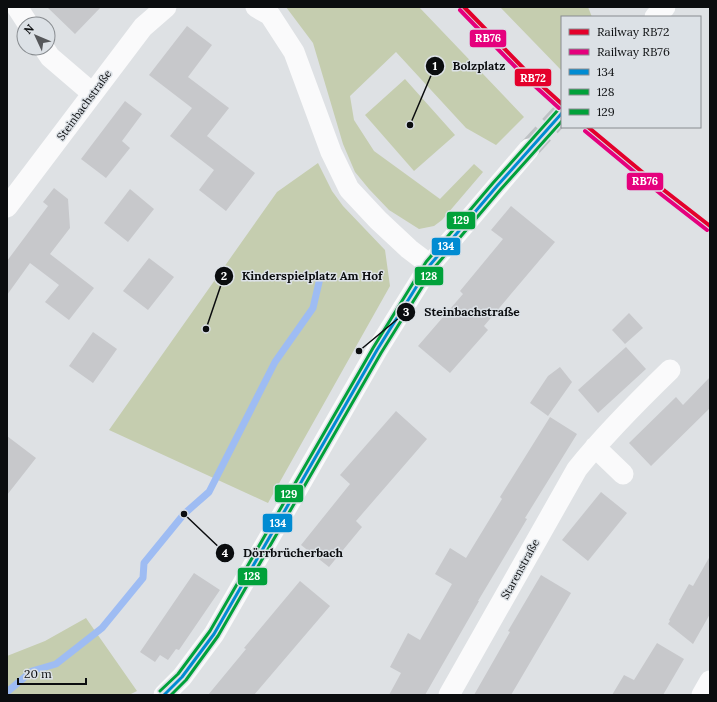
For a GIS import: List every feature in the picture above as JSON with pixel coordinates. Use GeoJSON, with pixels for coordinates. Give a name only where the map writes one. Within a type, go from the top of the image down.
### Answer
{"type":"FeatureCollection","features":[{"type":"Feature","properties":{"kind":"street"},"geometry":{"type":"LineString","coordinates":[[17,7],[23,16]]}},
{"type":"Feature","properties":{"kind":"street","name":"Steinbachstraße"},"geometry":{"type":"LineString","coordinates":[[7,208],[143,27],[166,7]]}},
{"type":"Feature","properties":{"kind":"street"},"geometry":{"type":"LineString","coordinates":[[256,7],[270,15],[294,52],[331,152],[350,189],[378,220],[409,249],[430,265]]}},
{"type":"Feature","properties":{"kind":"street"},"geometry":{"type":"LineString","coordinates":[[656,16],[665,7]]}},
{"type":"Feature","properties":{"kind":"street"},"geometry":{"type":"LineString","coordinates":[[49,56],[92,93]]}},
{"type":"Feature","properties":{"kind":"street"},"geometry":{"type":"LineString","coordinates":[[164,695],[182,677],[214,634],[377,350],[430,265],[529,149]]}},
{"type":"Feature","properties":{"kind":"street","name":"Starenstraße"},"geometry":{"type":"LineString","coordinates":[[449,695],[577,470],[612,428],[670,370]]}},
{"type":"Feature","properties":{"kind":"street"},"geometry":{"type":"LineString","coordinates":[[595,447],[623,474]]}},
{"type":"Feature","properties":{"kind":"street"},"geometry":{"type":"LineString","coordinates":[[702,695],[710,680]]}},
{"type":"Feature","properties":{"kind":"green space"},"geometry":{"type":"Polygon","coordinates":[[[286,7],[419,7],[524,117],[496,145],[466,128],[396,52],[350,96],[354,120],[374,151],[440,199],[474,164],[483,172],[442,220],[434,226],[419,229],[389,210],[355,172],[343,144],[313,43],[286,7]]]}},
{"type":"Feature","properties":{"kind":"green space"},"geometry":{"type":"Polygon","coordinates":[[[500,7],[588,7],[592,16],[561,16],[561,70],[500,7]]]}},
{"type":"Feature","properties":{"kind":"green space"},"geometry":{"type":"Polygon","coordinates":[[[405,79],[455,135],[414,171],[365,115],[405,79]]]}},
{"type":"Feature","properties":{"kind":"green space"},"geometry":{"type":"Polygon","coordinates":[[[318,163],[332,191],[343,206],[385,250],[390,286],[268,503],[109,430],[277,192],[318,163]]]}},
{"type":"Feature","properties":{"kind":"green space"},"geometry":{"type":"Polygon","coordinates":[[[86,618],[137,691],[129,695],[7,695],[7,656],[45,641],[86,618]]]}},
{"type":"Feature","properties":{"kind":"building"},"geometry":{"type":"Polygon","coordinates":[[[47,7],[101,7],[75,34],[47,7]]]}},
{"type":"Feature","properties":{"kind":"building"},"geometry":{"type":"Polygon","coordinates":[[[187,26],[212,45],[188,77],[229,108],[207,136],[255,173],[226,211],[199,190],[214,170],[170,136],[192,108],[149,75],[187,26]]]}},
{"type":"Feature","properties":{"kind":"building"},"geometry":{"type":"Polygon","coordinates":[[[125,101],[142,114],[122,141],[130,148],[106,178],[81,159],[125,101]]]}},
{"type":"Feature","properties":{"kind":"building"},"geometry":{"type":"Polygon","coordinates":[[[54,188],[68,199],[70,228],[50,254],[94,288],[69,320],[45,302],[59,285],[30,263],[7,295],[7,261],[48,206],[43,202],[54,188]]]}},
{"type":"Feature","properties":{"kind":"building"},"geometry":{"type":"Polygon","coordinates":[[[130,189],[154,209],[128,242],[104,223],[130,189]]]}},
{"type":"Feature","properties":{"kind":"building"},"geometry":{"type":"Polygon","coordinates":[[[511,206],[555,242],[484,326],[488,330],[450,373],[418,346],[463,294],[460,291],[503,239],[491,230],[511,206]]]}},
{"type":"Feature","properties":{"kind":"building"},"geometry":{"type":"Polygon","coordinates":[[[149,258],[174,277],[148,310],[123,291],[149,258]]]}},
{"type":"Feature","properties":{"kind":"building"},"geometry":{"type":"Polygon","coordinates":[[[629,313],[643,328],[625,344],[612,330],[629,313]]]}},
{"type":"Feature","properties":{"kind":"building"},"geometry":{"type":"Polygon","coordinates":[[[93,332],[117,349],[93,383],[69,366],[93,332]]]}},
{"type":"Feature","properties":{"kind":"building"},"geometry":{"type":"Polygon","coordinates":[[[626,347],[646,369],[598,413],[578,390],[626,347]]]}},
{"type":"Feature","properties":{"kind":"building"},"geometry":{"type":"Polygon","coordinates":[[[560,367],[572,382],[548,416],[530,403],[548,376],[560,367]]]}},
{"type":"Feature","properties":{"kind":"building"},"geometry":{"type":"Polygon","coordinates":[[[710,377],[710,408],[651,466],[629,443],[676,397],[683,405],[710,377]]]}},
{"type":"Feature","properties":{"kind":"building"},"geometry":{"type":"Polygon","coordinates":[[[396,411],[427,439],[356,521],[362,527],[329,567],[301,545],[350,484],[340,475],[396,411]]]}},
{"type":"Feature","properties":{"kind":"building"},"geometry":{"type":"Polygon","coordinates":[[[550,417],[577,434],[525,518],[527,519],[478,601],[425,695],[389,695],[401,673],[390,667],[408,633],[420,640],[452,584],[435,574],[450,548],[466,558],[502,499],[500,497],[550,417]]]}},
{"type":"Feature","properties":{"kind":"building"},"geometry":{"type":"Polygon","coordinates":[[[7,436],[36,458],[7,495],[7,436]]]}},
{"type":"Feature","properties":{"kind":"building"},"geometry":{"type":"Polygon","coordinates":[[[601,492],[627,513],[588,561],[562,540],[601,492]]]}},
{"type":"Feature","properties":{"kind":"building"},"geometry":{"type":"Polygon","coordinates":[[[710,556],[710,614],[693,644],[668,624],[689,584],[693,586],[710,556]]]}},
{"type":"Feature","properties":{"kind":"building"},"geometry":{"type":"Polygon","coordinates":[[[194,573],[220,590],[179,650],[176,649],[168,660],[160,655],[155,662],[140,652],[194,573]]]}},
{"type":"Feature","properties":{"kind":"building"},"geometry":{"type":"Polygon","coordinates":[[[541,575],[571,593],[511,695],[474,695],[510,632],[508,631],[541,575]]]}},
{"type":"Feature","properties":{"kind":"building"},"geometry":{"type":"Polygon","coordinates":[[[300,581],[330,606],[254,695],[208,695],[246,649],[244,648],[300,581]]]}},
{"type":"Feature","properties":{"kind":"building"},"geometry":{"type":"Polygon","coordinates":[[[657,643],[684,659],[663,695],[612,695],[624,675],[634,680],[657,643]]]}},
{"type":"Feature","properties":{"kind":"waterway"},"geometry":{"type":"LineString","coordinates":[[7,692],[32,671],[56,664],[102,628],[143,578],[144,563],[184,514],[209,492],[275,362],[313,308],[320,278]]}},
{"type":"Feature","properties":{"kind":"tunnel"},"geometry":{"type":"LineString","coordinates":[[529,149],[561,114]]}},
{"type":"Feature","properties":{"kind":"rail line","name":"RB72"},"geometry":{"type":"LineString","coordinates":[[464,7],[530,75],[561,103]]}},
{"type":"Feature","properties":{"kind":"rail line","name":"RB76"},"geometry":{"type":"LineString","coordinates":[[460,10],[526,78],[559,108]]}},
{"type":"Feature","properties":{"kind":"rail line","name":"RB72"},"geometry":{"type":"LineString","coordinates":[[589,128],[710,226]]}},
{"type":"Feature","properties":{"kind":"rail line","name":"RB76"},"geometry":{"type":"LineString","coordinates":[[585,131],[707,230]]}},
{"type":"Feature","properties":{"kind":"transit line","name":"129"},"geometry":{"type":"LineString","coordinates":[[160,691],[178,674],[210,631],[373,348],[426,262],[493,183],[558,110]]}},
{"type":"Feature","properties":{"kind":"transit line","name":"134"},"geometry":{"type":"LineString","coordinates":[[164,695],[182,677],[214,634],[377,350],[430,265],[497,186],[561,114]]}},
{"type":"Feature","properties":{"kind":"transit line","name":"128"},"geometry":{"type":"LineString","coordinates":[[171,695],[186,680],[218,636],[381,353],[434,268],[501,189],[561,122]]}},
{"type":"Feature","properties":{"kind":"place","name":"Bolzplatz"},"geometry":{"type":"Point","coordinates":[410,125]}},
{"type":"Feature","properties":{"kind":"place","name":"Kinderspielplatz Am Hof"},"geometry":{"type":"Point","coordinates":[206,329]}},
{"type":"Feature","properties":{"kind":"place","name":"Steinbachstraße"},"geometry":{"type":"Point","coordinates":[359,351]}},
{"type":"Feature","properties":{"kind":"place","name":"Dörrbrücherbach"},"geometry":{"type":"Point","coordinates":[184,514]}}]}
